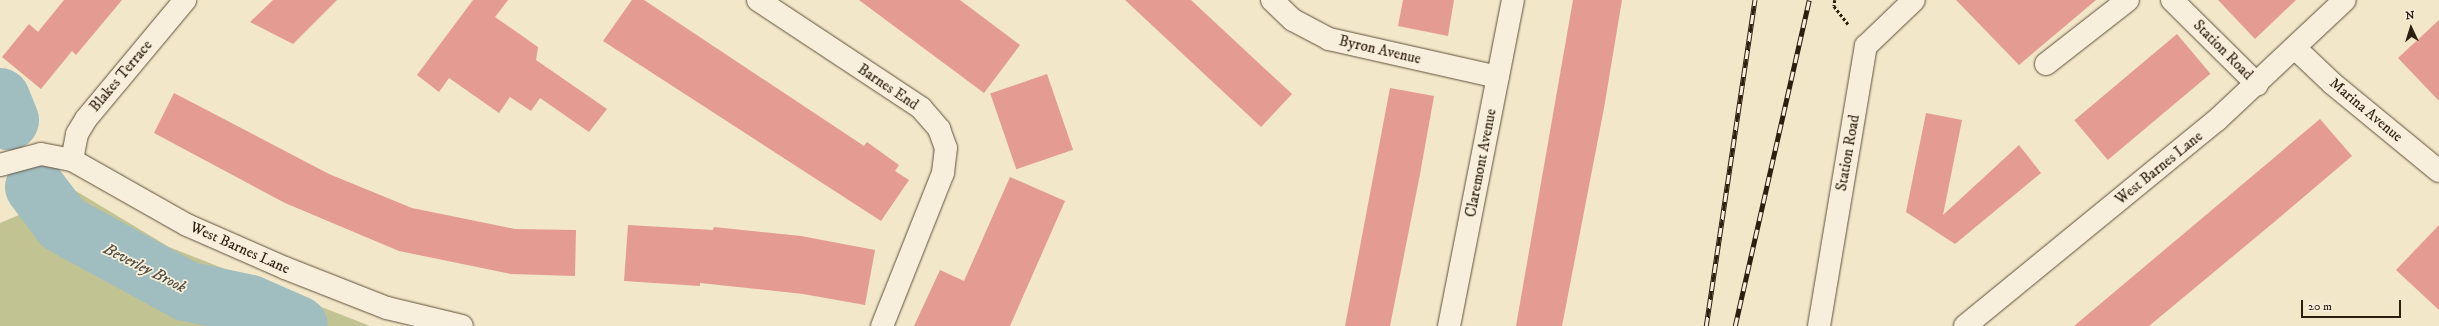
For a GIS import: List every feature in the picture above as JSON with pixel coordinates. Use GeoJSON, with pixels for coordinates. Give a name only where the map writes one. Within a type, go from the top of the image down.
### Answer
{"type":"FeatureCollection","features":[{"type":"Feature","properties":{"kind":"street","name":"Blakes Terrace"},"geometry":{"type":"LineString","coordinates":[[72,160],[77,134],[86,119],[185,0]]}},
{"type":"Feature","properties":{"kind":"street","name":"Barnes End"},"geometry":{"type":"LineString","coordinates":[[758,0],[921,108],[938,130],[946,148],[943,173],[882,326]]}},
{"type":"Feature","properties":{"kind":"street","name":"Byron Avenue"},"geometry":{"type":"LineString","coordinates":[[1272,0],[1294,20],[1329,39],[1498,77]]}},
{"type":"Feature","properties":{"kind":"street","name":"Claremont Avenue"},"geometry":{"type":"LineString","coordinates":[[1449,326],[1512,0]]}},
{"type":"Feature","properties":{"kind":"street","name":"Station Road"},"geometry":{"type":"LineString","coordinates":[[1819,326],[1866,46],[1914,0]]}},
{"type":"Feature","properties":{"kind":"street"},"geometry":{"type":"LineString","coordinates":[[2046,64],[2128,0]]}},
{"type":"Feature","properties":{"kind":"street","name":"Station Road"},"geometry":{"type":"LineString","coordinates":[[2172,0],[2257,84]]}},
{"type":"Feature","properties":{"kind":"street","name":"West Barnes Lane"},"geometry":{"type":"LineString","coordinates":[[1965,326],[2257,84],[2345,0]]}},
{"type":"Feature","properties":{"kind":"street","name":"Marina Avenue"},"geometry":{"type":"LineString","coordinates":[[2295,48],[2333,84],[2439,171]]}},
{"type":"Feature","properties":{"kind":"street","name":"West Barnes Lane"},"geometry":{"type":"LineString","coordinates":[[0,165],[28,156],[41,154],[72,160],[187,225],[285,268],[386,308],[462,326]]}},
{"type":"Feature","properties":{"kind":"path"},"geometry":{"type":"LineString","coordinates":[[1834,6],[1835,0]]}},
{"type":"Feature","properties":{"kind":"green space"},"geometry":{"type":"Polygon","coordinates":[[[76,191],[169,247],[370,326],[0,326],[0,223],[76,191]]]}},
{"type":"Feature","properties":{"kind":"building"},"geometry":{"type":"Polygon","coordinates":[[[64,0],[122,0],[76,55],[72,51],[41,89],[2,57],[29,24],[38,32],[64,0]]]}},
{"type":"Feature","properties":{"kind":"building"},"geometry":{"type":"Polygon","coordinates":[[[273,0],[337,0],[293,44],[250,22],[273,0]]]}},
{"type":"Feature","properties":{"kind":"building"},"geometry":{"type":"Polygon","coordinates":[[[473,0],[508,0],[495,17],[538,47],[536,60],[607,109],[589,132],[540,98],[531,111],[510,97],[499,113],[449,78],[439,92],[417,75],[473,0]]]}},
{"type":"Feature","properties":{"kind":"building"},"geometry":{"type":"Polygon","coordinates":[[[632,0],[644,0],[864,146],[867,142],[899,165],[895,171],[909,180],[881,221],[603,41],[632,0]]]}},
{"type":"Feature","properties":{"kind":"building"},"geometry":{"type":"Polygon","coordinates":[[[859,0],[960,0],[1020,45],[984,93],[859,0]]]}},
{"type":"Feature","properties":{"kind":"building"},"geometry":{"type":"Polygon","coordinates":[[[1125,0],[1191,0],[1292,94],[1261,127],[1125,0]]]}},
{"type":"Feature","properties":{"kind":"building"},"geometry":{"type":"Polygon","coordinates":[[[1403,0],[1454,0],[1448,36],[1398,26],[1403,0]]]}},
{"type":"Feature","properties":{"kind":"building"},"geometry":{"type":"Polygon","coordinates":[[[1573,0],[1622,0],[1604,108],[1562,326],[1516,326],[1573,0]]]}},
{"type":"Feature","properties":{"kind":"building"},"geometry":{"type":"Polygon","coordinates":[[[1956,0],[2096,0],[2019,65],[1956,0]]]}},
{"type":"Feature","properties":{"kind":"building"},"geometry":{"type":"Polygon","coordinates":[[[2218,0],[2296,0],[2255,39],[2218,0]]]}},
{"type":"Feature","properties":{"kind":"building"},"geometry":{"type":"Polygon","coordinates":[[[2439,20],[2439,101],[2398,58],[2439,20]]]}},
{"type":"Feature","properties":{"kind":"building"},"geometry":{"type":"Polygon","coordinates":[[[2177,34],[2210,74],[2108,160],[2074,120],[2177,34]]]}},
{"type":"Feature","properties":{"kind":"building"},"geometry":{"type":"Polygon","coordinates":[[[1047,74],[1073,150],[1016,169],[990,94],[1047,74]]]}},
{"type":"Feature","properties":{"kind":"building"},"geometry":{"type":"Polygon","coordinates":[[[1390,88],[1434,96],[1420,174],[1390,326],[1345,326],[1390,88]]]}},
{"type":"Feature","properties":{"kind":"building"},"geometry":{"type":"Polygon","coordinates":[[[174,93],[329,174],[412,208],[515,229],[576,230],[575,276],[511,274],[399,251],[285,203],[154,133],[174,93]]]}},
{"type":"Feature","properties":{"kind":"building"},"geometry":{"type":"Polygon","coordinates":[[[1926,113],[1962,120],[1943,215],[2019,145],[2041,173],[1955,244],[1906,212],[1926,113]]]}},
{"type":"Feature","properties":{"kind":"building"},"geometry":{"type":"Polygon","coordinates":[[[2320,119],[2352,156],[2273,223],[2149,326],[2074,326],[2320,119]]]}},
{"type":"Feature","properties":{"kind":"building"},"geometry":{"type":"Polygon","coordinates":[[[1010,177],[1065,201],[1010,326],[914,326],[940,270],[964,281],[1010,177]]]}},
{"type":"Feature","properties":{"kind":"building"},"geometry":{"type":"Polygon","coordinates":[[[628,225],[713,230],[714,227],[801,236],[875,250],[865,305],[803,294],[700,283],[700,286],[624,281],[628,225]]]}},
{"type":"Feature","properties":{"kind":"building"},"geometry":{"type":"Polygon","coordinates":[[[2439,225],[2439,310],[2396,270],[2439,225]]]}},
{"type":"Feature","properties":{"kind":"waterway","name":"Beverley Brook"},"geometry":{"type":"LineString","coordinates":[[0,98],[9,120]]}},
{"type":"Feature","properties":{"kind":"waterway","name":"Beverley Brook"},"geometry":{"type":"LineString","coordinates":[[35,187],[63,224],[186,291],[250,305],[298,326]]}},
{"type":"Feature","properties":{"kind":"railway"},"geometry":{"type":"LineString","coordinates":[[1706,326],[1755,0]]}},
{"type":"Feature","properties":{"kind":"railway"},"geometry":{"type":"LineString","coordinates":[[1735,326],[1809,0]]}}]}
